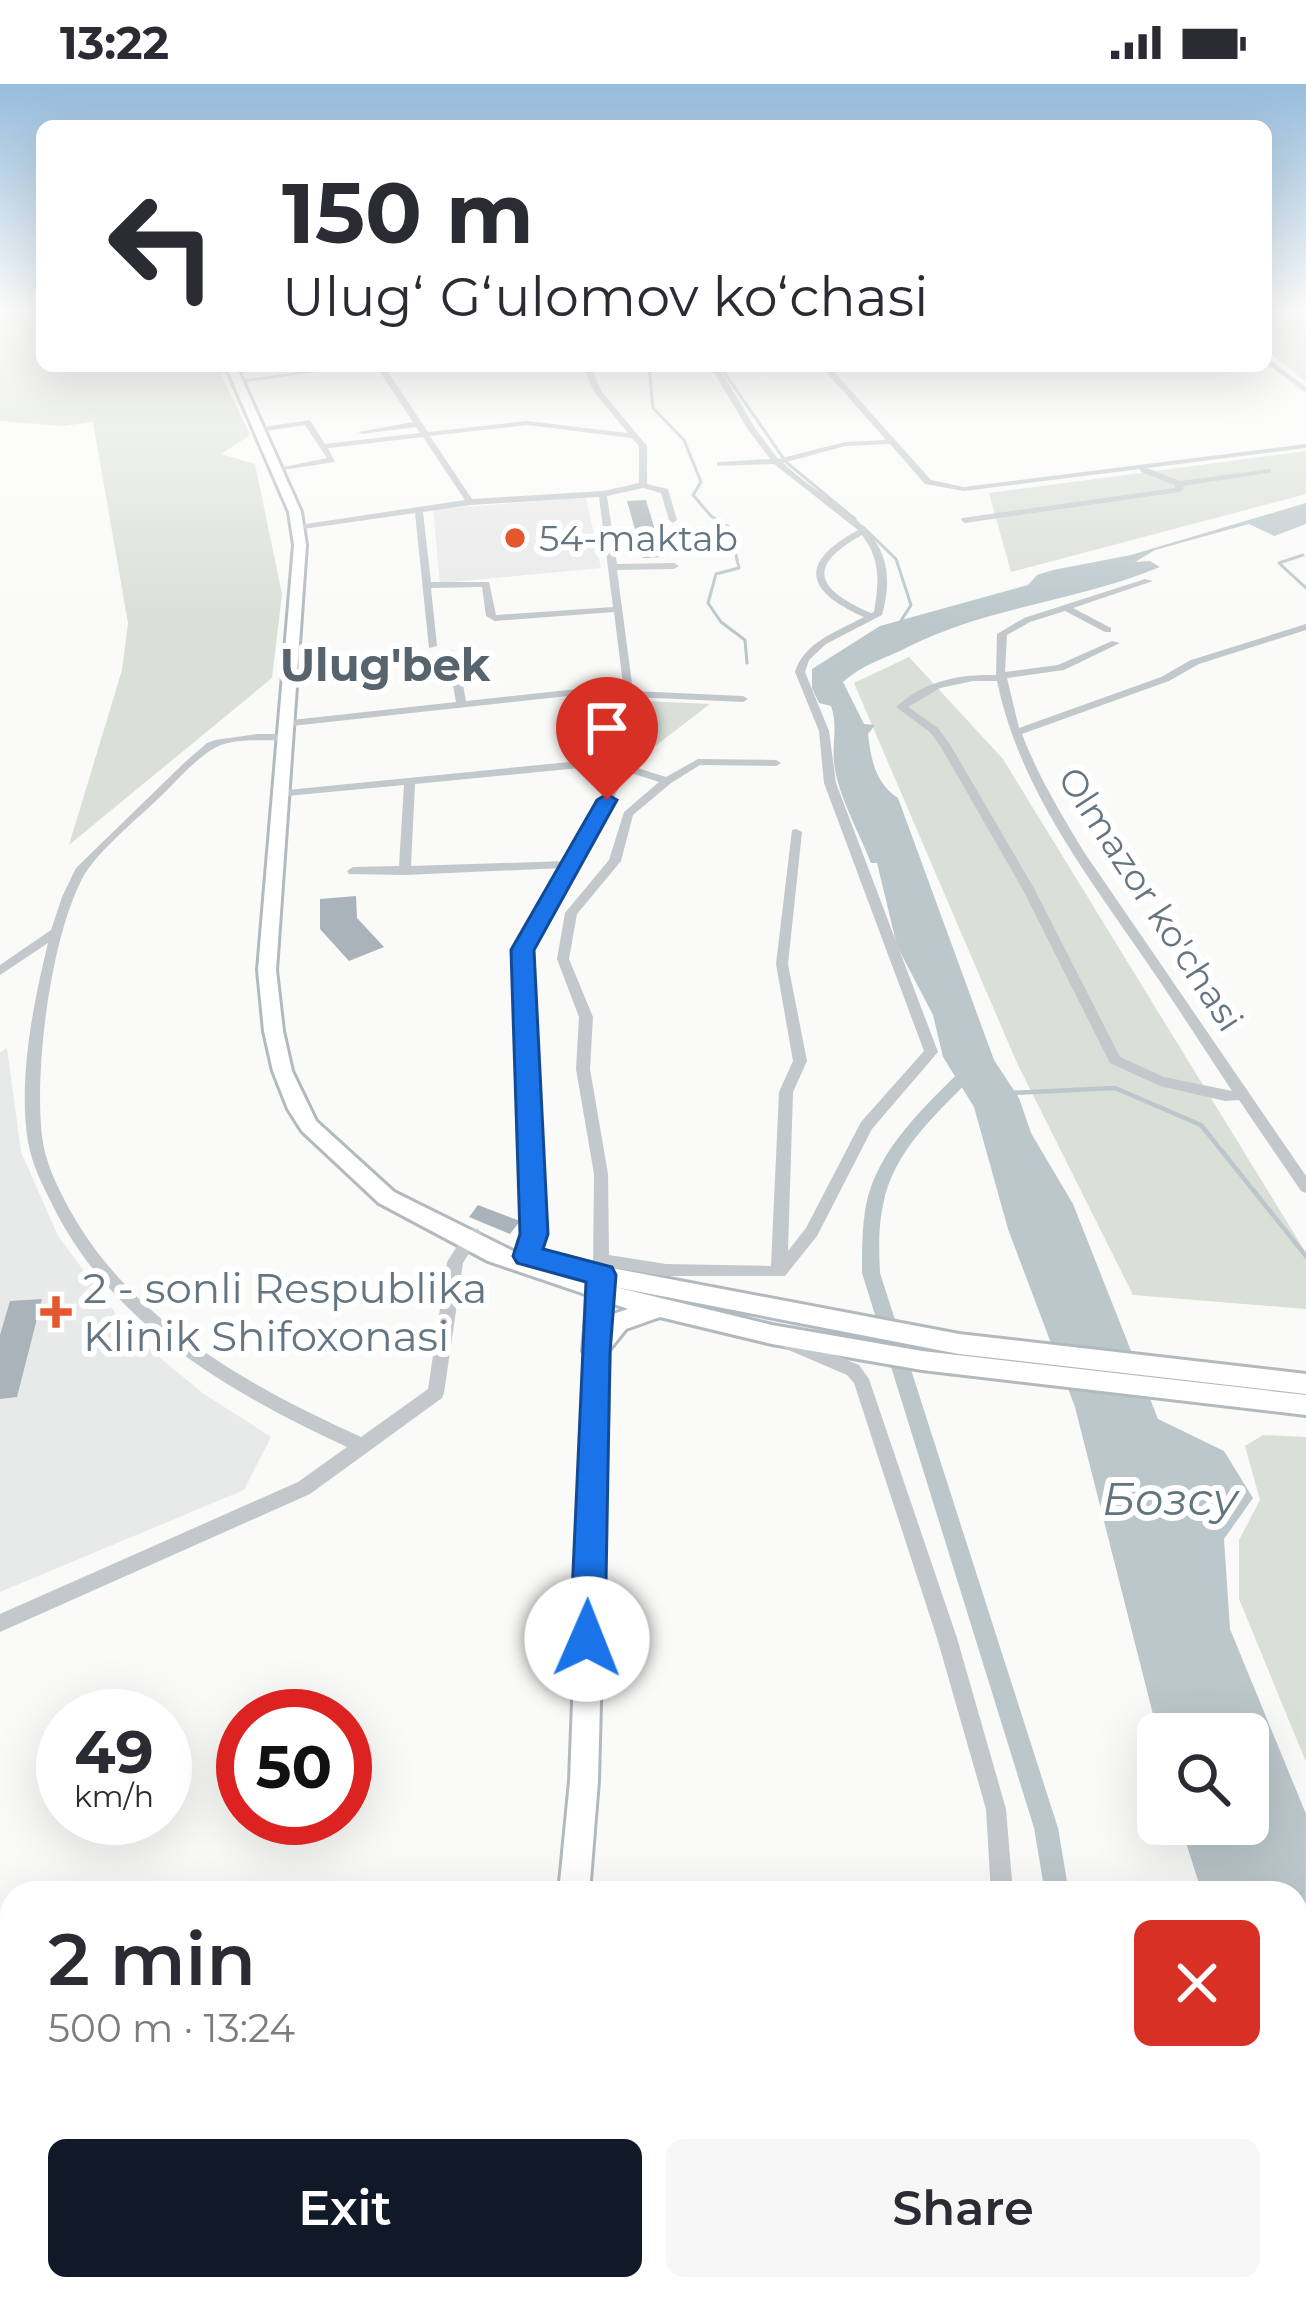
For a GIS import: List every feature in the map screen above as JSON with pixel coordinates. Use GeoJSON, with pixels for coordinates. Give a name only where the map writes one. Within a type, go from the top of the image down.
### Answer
{"type":"FeatureCollection","features":[{"type":"Feature","properties":{"kind":"main road"},"geometry":{"type":"LineString","coordinates":[[254,413],[302,527]]}},
{"type":"Feature","properties":{"kind":"main road"},"geometry":{"type":"LineString","coordinates":[[258,413],[283,468],[302,527],[267,970],[271,1014],[297,1108],[325,1145],[388,1197],[523,1261],[844,1334],[959,1355],[1184,1382],[1306,1405]]}},
{"type":"Feature","properties":{"kind":"main road"},"geometry":{"type":"LineString","coordinates":[[288,730],[275,969],[279,1013],[296,1081],[319,1122],[352,1156],[470,1238]]}},
{"type":"Feature","properties":{"kind":"main road"},"geometry":{"type":"LineString","coordinates":[[601,1276],[661,1308],[756,1329],[844,1334]]}},
{"type":"Feature","properties":{"kind":"main road"},"geometry":{"type":"LineString","coordinates":[[575,1881],[584,1781],[601,1276]]}},
{"type":"Feature","properties":{"kind":"main road"},"geometry":{"type":"LineString","coordinates":[[595,1353],[618,1322],[661,1308]]}},
{"type":"Feature","properties":{"kind":"main road"},"geometry":{"type":"LineString","coordinates":[[1184,1382],[1306,1384]]}},
{"type":"Feature","properties":{"kind":"street"},"geometry":{"type":"LineString","coordinates":[[411,413],[470,502]]}},
{"type":"Feature","properties":{"kind":"street"},"geometry":{"type":"LineString","coordinates":[[616,413],[643,446],[643,484]]}},
{"type":"Feature","properties":{"kind":"street"},"geometry":{"type":"LineString","coordinates":[[746,413],[778,461],[863,531],[885,560],[888,582],[879,613],[823,642],[804,659],[800,671],[824,731],[830,784],[931,1052],[866,1126],[812,1232],[779,1272]]}},
{"type":"Feature","properties":{"kind":"street"},"geometry":{"type":"LineString","coordinates":[[866,413],[928,482],[964,489],[1306,446]]}},
{"type":"Feature","properties":{"kind":"street"},"geometry":{"type":"LineString","coordinates":[[266,429],[307,422],[332,460],[283,468]]}},
{"type":"Feature","properties":{"kind":"street"},"geometry":{"type":"LineString","coordinates":[[321,442],[527,423],[635,436]]}},
{"type":"Feature","properties":{"kind":"street"},"geometry":{"type":"LineString","coordinates":[[321,442],[418,424]]}},
{"type":"Feature","properties":{"kind":"street"},"geometry":{"type":"LineString","coordinates":[[720,464],[795,459],[845,444],[890,442]]}},
{"type":"Feature","properties":{"kind":"street"},"geometry":{"type":"LineString","coordinates":[[1140,468],[1179,484],[1268,472]]}},
{"type":"Feature","properties":{"kind":"street"},"geometry":{"type":"LineString","coordinates":[[302,527],[470,502],[603,494],[643,484],[665,491],[673,520]]}},
{"type":"Feature","properties":{"kind":"street"},"geometry":{"type":"LineString","coordinates":[[965,520],[1179,490],[1179,484]]}},
{"type":"Feature","properties":{"kind":"street"},"geometry":{"type":"LineString","coordinates":[[523,1261],[534,1234],[522,950],[626,764],[628,690],[603,494]]}},
{"type":"Feature","properties":{"kind":"street"},"geometry":{"type":"LineString","coordinates":[[419,510],[432,646]]}},
{"type":"Feature","properties":{"kind":"street"},"geometry":{"type":"LineString","coordinates":[[863,531],[830,546],[818,568],[821,587],[839,604],[870,616]]}},
{"type":"Feature","properties":{"kind":"street"},"geometry":{"type":"LineString","coordinates":[[613,567],[674,566]]}},
{"type":"Feature","properties":{"kind":"street"},"geometry":{"type":"LineString","coordinates":[[1002,677],[997,657],[1002,634],[1148,581]]}},
{"type":"Feature","properties":{"kind":"street"},"geometry":{"type":"LineString","coordinates":[[429,585],[485,584],[490,616],[495,618],[618,609]]}},
{"type":"Feature","properties":{"kind":"street"},"geometry":{"type":"LineString","coordinates":[[1066,608],[1108,630]]}},
{"type":"Feature","properties":{"kind":"street"},"geometry":{"type":"LineString","coordinates":[[1016,734],[1165,679],[1195,662],[1306,627]]}},
{"type":"Feature","properties":{"kind":"street"},"geometry":{"type":"LineString","coordinates":[[1115,644],[1060,668],[953,678],[920,691],[901,707],[934,730],[946,746],[1029,890],[1115,1060],[1160,1081],[1225,1096],[1242,1095]]}},
{"type":"Feature","properties":{"kind":"street"},"geometry":{"type":"LineString","coordinates":[[452,653],[461,703]]}},
{"type":"Feature","properties":{"kind":"street","name":"Olmazor ko'chasi"},"geometry":{"type":"LineString","coordinates":[[1002,677],[1016,734],[1049,807],[1306,1187]]}},
{"type":"Feature","properties":{"kind":"street"},"geometry":{"type":"LineString","coordinates":[[363,1446],[296,1417],[214,1371],[150,1322],[92,1257],[40,1163],[32,1061],[54,933],[80,870],[209,746],[461,703],[628,690],[743,698]]}},
{"type":"Feature","properties":{"kind":"street"},"geometry":{"type":"LineString","coordinates":[[776,763],[698,762],[628,814],[615,861],[580,898],[564,939],[563,959],[586,1016],[583,1069],[601,1174],[601,1276],[666,1270],[779,1272]]}},
{"type":"Feature","properties":{"kind":"street"},"geometry":{"type":"LineString","coordinates":[[287,793],[626,764],[667,781]]}},
{"type":"Feature","properties":{"kind":"street"},"geometry":{"type":"LineString","coordinates":[[405,871],[410,781]]}},
{"type":"Feature","properties":{"kind":"street"},"geometry":{"type":"LineString","coordinates":[[779,1272],[786,1092],[800,1060],[782,964],[796,832]]}},
{"type":"Feature","properties":{"kind":"street"},"geometry":{"type":"LineString","coordinates":[[353,872],[571,864]]}},
{"type":"Feature","properties":{"kind":"street"},"geometry":{"type":"LineString","coordinates":[[0,971],[54,933]]}},
{"type":"Feature","properties":{"kind":"street"},"geometry":{"type":"LineString","coordinates":[[0,1623],[304,1488],[440,1388],[455,1262],[470,1238]]}},
{"type":"Feature","properties":{"kind":"street"},"geometry":{"type":"LineString","coordinates":[[756,1329],[853,1370],[861,1379],[996,1809],[1001,1881]]}},
{"type":"Feature","properties":{"kind":"shaded area"},"geometry":{"type":"Polygon","coordinates":[[[0,413],[240,413],[250,435],[221,454],[255,464],[282,594],[272,678],[69,845],[122,670],[128,623],[93,422],[62,426],[0,421],[0,413]]]}},
{"type":"Feature","properties":{"kind":"shaded area"},"geometry":{"type":"Polygon","coordinates":[[[1306,451],[1306,494],[1011,572],[989,493],[1306,451]]]}},
{"type":"Feature","properties":{"kind":"shaded area","name":"54-maktab"},"geometry":{"type":"Polygon","coordinates":[[[586,498],[601,568],[440,583],[433,509],[586,498]]]}},
{"type":"Feature","properties":{"kind":"shaded area"},"geometry":{"type":"Polygon","coordinates":[[[909,657],[1003,759],[1306,1253],[1306,1309],[1133,1295],[1017,1063],[854,683],[909,657]]]}},
{"type":"Feature","properties":{"kind":"shaded area"},"geometry":{"type":"Polygon","coordinates":[[[643,701],[710,704],[646,753],[639,751],[643,701]]]}},
{"type":"Feature","properties":{"kind":"shaded area","name":"2 - sonli Respublika Klinik Shifoxonasi"},"geometry":{"type":"Polygon","coordinates":[[[7,1048],[21,1152],[58,1236],[131,1334],[204,1394],[271,1437],[244,1490],[0,1592],[0,1052],[7,1048]]]}},
{"type":"Feature","properties":{"kind":"shaded area"},"geometry":{"type":"Polygon","coordinates":[[[1263,1435],[1306,1437],[1306,1762],[1239,1599],[1239,1540],[1260,1500],[1245,1446],[1263,1435]]]}},
{"type":"Feature","properties":{"kind":"water","name":"Бозсу"},"geometry":{"type":"Polygon","coordinates":[[[1306,503],[1306,524],[1274,536],[1249,524],[1155,550],[1135,562],[1150,561],[1160,567],[939,633],[843,682],[864,724],[875,725],[868,734],[876,770],[898,798],[994,1060],[1019,1098],[1031,1133],[1073,1204],[1158,1419],[1224,1451],[1253,1498],[1224,1539],[1230,1629],[1265,1713],[1153,1713],[1075,1407],[1008,1229],[974,1107],[943,1057],[933,1015],[897,946],[877,863],[871,863],[844,801],[834,763],[831,706],[819,703],[812,688],[812,669],[880,626],[1028,585],[1037,575],[1131,555],[1306,503]]]}},
{"type":"Feature","properties":{"kind":"water","name":"Бозсу"},"geometry":{"type":"Polygon","coordinates":[[[1269,1724],[1306,1814],[1306,1881],[1198,1881],[1187,1845],[1269,1845],[1269,1724]]]}},
{"type":"Feature","properties":{"kind":"building"},"geometry":{"type":"Polygon","coordinates":[[[646,500],[663,557],[643,558],[627,501],[646,500]]]}},
{"type":"Feature","properties":{"kind":"building"},"geometry":{"type":"Polygon","coordinates":[[[356,896],[357,918],[384,947],[349,961],[320,929],[320,899],[356,896]]]}},
{"type":"Feature","properties":{"kind":"building"},"geometry":{"type":"Polygon","coordinates":[[[478,1205],[520,1221],[510,1234],[469,1217],[478,1205]]]}},
{"type":"Feature","properties":{"kind":"building"},"geometry":{"type":"Polygon","coordinates":[[[42,1299],[17,1397],[0,1399],[0,1335],[10,1301],[42,1299]]]}},
{"type":"Feature","properties":{"kind":"waterway"},"geometry":{"type":"LineString","coordinates":[[658,413],[684,440],[701,482],[693,495],[711,516],[729,527],[739,568],[716,574],[708,603],[721,622],[745,640],[747,663]]}},
{"type":"Feature","properties":{"kind":"waterway"},"geometry":{"type":"LineString","coordinates":[[753,413],[786,462],[855,519]]}},
{"type":"Feature","properties":{"kind":"waterway"},"geometry":{"type":"LineString","coordinates":[[863,527],[896,559],[911,605],[897,627]]}},
{"type":"Feature","properties":{"kind":"waterway"},"geometry":{"type":"LineString","coordinates":[[1303,555],[1279,563],[1306,588]]}},
{"type":"Feature","properties":{"kind":"waterway"},"geometry":{"type":"LineString","coordinates":[[971,1069],[906,1138],[881,1180],[874,1205],[871,1273],[1046,1828],[1055,1881]]}},
{"type":"Feature","properties":{"kind":"waterway"},"geometry":{"type":"LineString","coordinates":[[1009,1093],[1115,1088],[1201,1125],[1306,1256]]}},
{"type":"Feature","properties":{"kind":"place","name":"54-maktab"},"geometry":{"type":"Point","coordinates":[515,538]}},
{"type":"Feature","properties":{"kind":"place","name":"2 - sonli Respublika Klinik Shifoxonasi"},"geometry":{"type":"Point","coordinates":[56,1312]}},
{"type":"Feature","properties":{"kind":"district","name":"Ulug'bek"},"geometry":{"type":"Point","coordinates":[385,664]}},
{"type":"Feature","properties":{"kind":"route"},"geometry":{"type":"LineString","coordinates":[[587,1639],[597,1292],[602,1275],[527,1256],[534,1234],[522,950],[607,800]]}}]}
